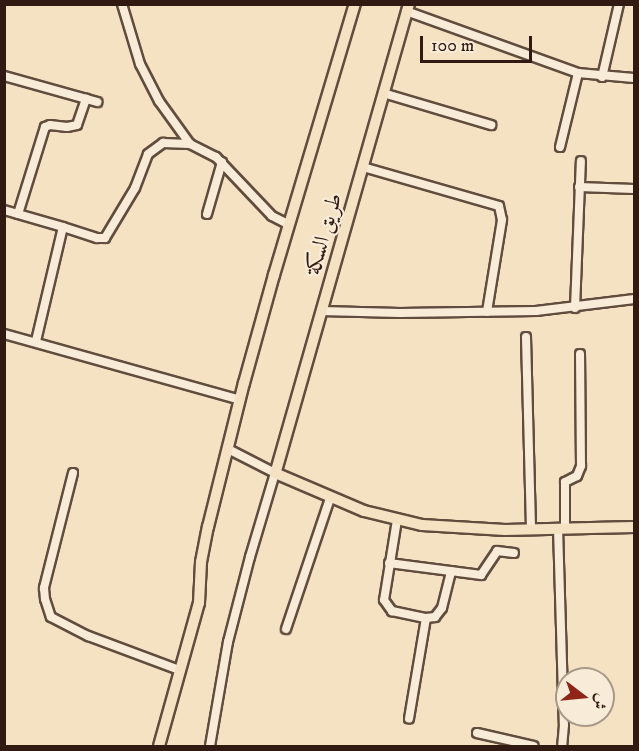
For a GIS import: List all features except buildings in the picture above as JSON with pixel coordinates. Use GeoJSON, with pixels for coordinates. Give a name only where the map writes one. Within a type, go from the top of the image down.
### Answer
{"type":"FeatureCollection","features":[{"type":"Feature","properties":{"kind":"main road"},"geometry":{"type":"LineString","coordinates":[[159,747],[199,603],[201,562],[208,527],[240,400],[288,224],[355,4]]}},
{"type":"Feature","properties":{"kind":"main road","name":"طريق السكة"},"geometry":{"type":"LineString","coordinates":[[275,473],[407,8]]}},
{"type":"Feature","properties":{"kind":"main road"},"geometry":{"type":"LineString","coordinates":[[275,473],[330,498],[397,520],[443,527],[531,529],[634,527]]}},
{"type":"Feature","properties":{"kind":"street"},"geometry":{"type":"LineString","coordinates":[[122,4],[140,64],[159,101],[190,144],[222,162],[266,210],[288,224]]}},
{"type":"Feature","properties":{"kind":"street"},"geometry":{"type":"LineString","coordinates":[[602,77],[619,4]]}},
{"type":"Feature","properties":{"kind":"street"},"geometry":{"type":"LineString","coordinates":[[407,8],[578,73],[602,77],[634,78]]}},
{"type":"Feature","properties":{"kind":"street"},"geometry":{"type":"LineString","coordinates":[[560,147],[578,73]]}},
{"type":"Feature","properties":{"kind":"street"},"geometry":{"type":"LineString","coordinates":[[4,76],[97,102]]}},
{"type":"Feature","properties":{"kind":"street"},"geometry":{"type":"LineString","coordinates":[[383,93],[491,125]]}},
{"type":"Feature","properties":{"kind":"street"},"geometry":{"type":"LineString","coordinates":[[18,214],[45,127],[50,124],[67,127],[77,125],[86,99]]}},
{"type":"Feature","properties":{"kind":"street"},"geometry":{"type":"LineString","coordinates":[[4,210],[97,238],[105,238],[135,188],[148,154],[164,143],[190,144]]}},
{"type":"Feature","properties":{"kind":"street"},"geometry":{"type":"LineString","coordinates":[[575,308],[580,161]]}},
{"type":"Feature","properties":{"kind":"street"},"geometry":{"type":"LineString","coordinates":[[207,214],[222,162]]}},
{"type":"Feature","properties":{"kind":"street"},"geometry":{"type":"LineString","coordinates":[[363,167],[499,206],[502,220],[487,312]]}},
{"type":"Feature","properties":{"kind":"street"},"geometry":{"type":"LineString","coordinates":[[579,187],[634,189]]}},
{"type":"Feature","properties":{"kind":"street"},"geometry":{"type":"LineString","coordinates":[[36,341],[63,227]]}},
{"type":"Feature","properties":{"kind":"street"},"geometry":{"type":"LineString","coordinates":[[321,311],[487,312],[575,308],[634,299]]}},
{"type":"Feature","properties":{"kind":"street"},"geometry":{"type":"LineString","coordinates":[[4,334],[36,341],[240,400]]}},
{"type":"Feature","properties":{"kind":"street"},"geometry":{"type":"LineString","coordinates":[[526,337],[531,529]]}},
{"type":"Feature","properties":{"kind":"street"},"geometry":{"type":"LineString","coordinates":[[562,747],[564,725],[562,528],[564,486],[567,480],[577,476],[581,466],[580,354]]}},
{"type":"Feature","properties":{"kind":"street"},"geometry":{"type":"LineString","coordinates":[[210,747],[228,642],[275,473],[228,449]]}},
{"type":"Feature","properties":{"kind":"street"},"geometry":{"type":"LineString","coordinates":[[74,473],[44,588],[51,617],[88,636],[179,670]]}},
{"type":"Feature","properties":{"kind":"street"},"geometry":{"type":"LineString","coordinates":[[286,628],[330,498]]}},
{"type":"Feature","properties":{"kind":"street"},"geometry":{"type":"LineString","coordinates":[[397,520],[385,592],[386,606],[392,612],[426,618],[435,617],[442,608],[451,571]]}},
{"type":"Feature","properties":{"kind":"street"},"geometry":{"type":"LineString","coordinates":[[389,563],[481,575],[497,551],[514,553]]}},
{"type":"Feature","properties":{"kind":"street"},"geometry":{"type":"LineString","coordinates":[[409,719],[426,618]]}},
{"type":"Feature","properties":{"kind":"street"},"geometry":{"type":"LineString","coordinates":[[477,733],[534,747]]}}]}
